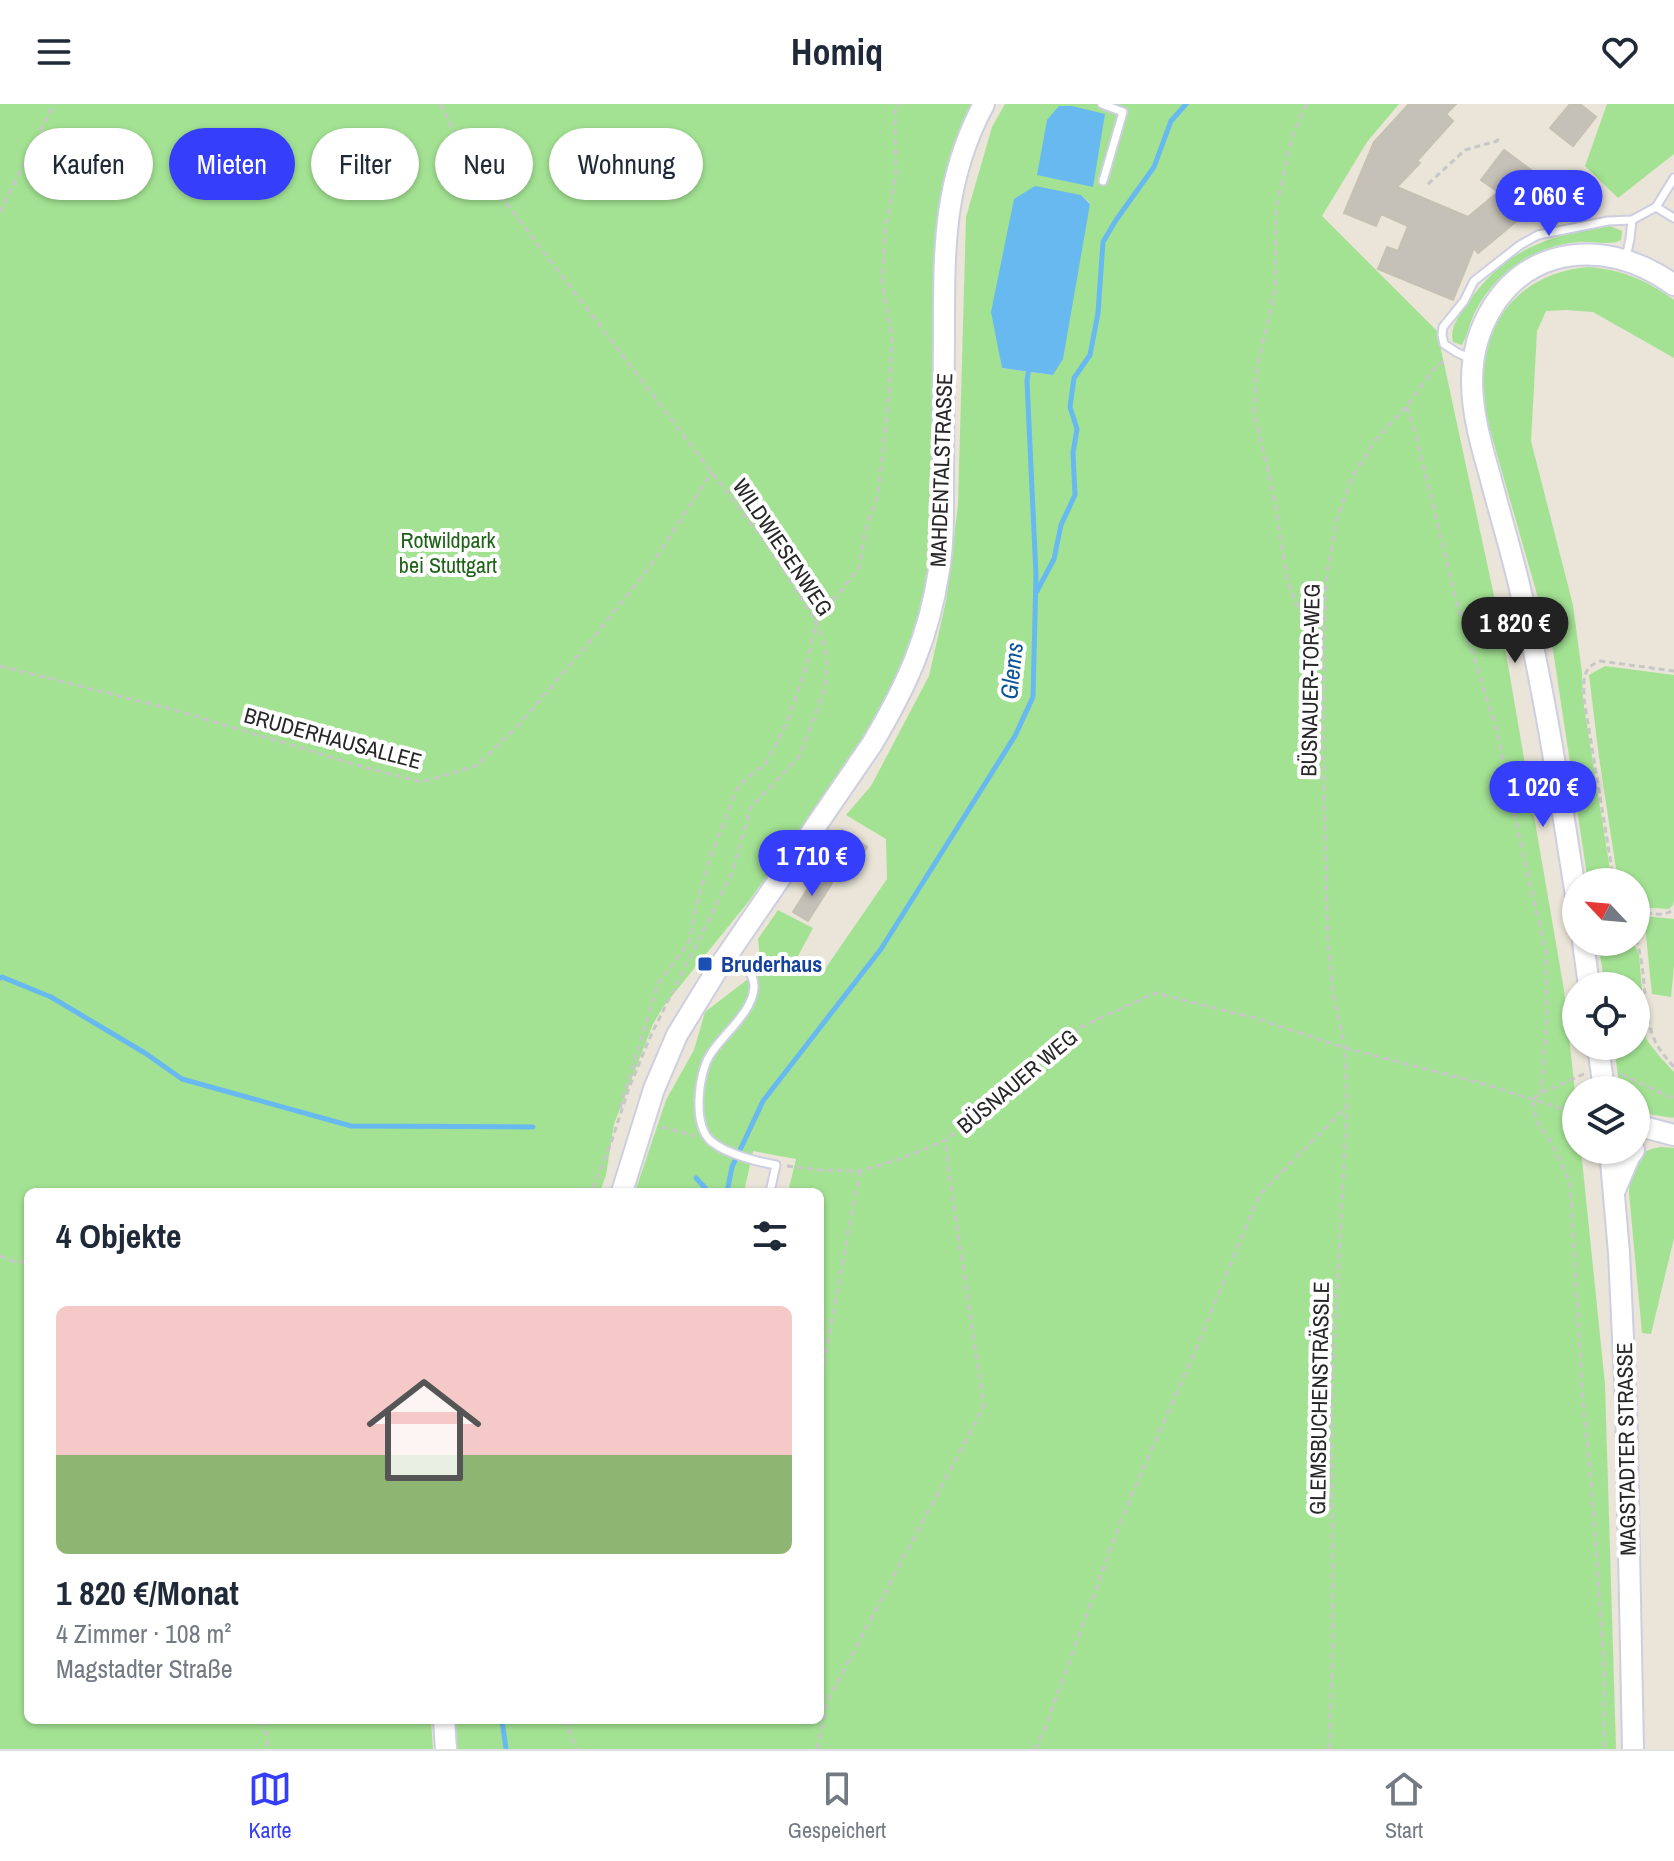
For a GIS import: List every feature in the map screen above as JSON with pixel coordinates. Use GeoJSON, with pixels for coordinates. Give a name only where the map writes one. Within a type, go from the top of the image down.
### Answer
{"type":"FeatureCollection","features":[{"type":"Feature","properties":{"kind":"main road","name":"MAHDENTALSTRASSE"},"geometry":{"type":"LineString","coordinates":[[623,1188],[654,1089],[688,1015],[886,720],[908,680],[928,623],[943,535],[946,227],[950,198],[965,144],[984,104]]}},
{"type":"Feature","properties":{"kind":"main road"},"geometry":{"type":"LineString","coordinates":[[1572,868],[1533,643],[1479,434],[1465,356],[1491,308],[1507,288],[1547,262],[1579,254],[1625,259],[1674,285]]}},
{"type":"Feature","properties":{"kind":"main road"},"geometry":{"type":"LineString","coordinates":[[1650,1129],[1674,1135]]}},
{"type":"Feature","properties":{"kind":"main road","name":"MAGSTADTER STRASSE"},"geometry":{"type":"LineString","coordinates":[[1611,1164],[1626,1402],[1633,1749]]}},
{"type":"Feature","properties":{"kind":"main road"},"geometry":{"type":"LineString","coordinates":[[1614,1194],[1628,1164]]}},
{"type":"Feature","properties":{"kind":"main road"},"geometry":{"type":"LineString","coordinates":[[444,1724],[446,1749]]}},
{"type":"Feature","properties":{"kind":"lane"},"geometry":{"type":"LineString","coordinates":[[1102,104],[1123,112],[1103,181]]}},
{"type":"Feature","properties":{"kind":"lane"},"geometry":{"type":"LineString","coordinates":[[1465,356],[1444,344],[1442,335],[1443,327],[1464,301],[1474,281],[1538,235],[1608,221],[1632,220],[1656,207],[1674,178]]}},
{"type":"Feature","properties":{"kind":"lane"},"geometry":{"type":"LineString","coordinates":[[1656,207],[1674,218]]}},
{"type":"Feature","properties":{"kind":"lane"},"geometry":{"type":"LineString","coordinates":[[1625,259],[1632,220]]}},
{"type":"Feature","properties":{"kind":"lane"},"geometry":{"type":"LineString","coordinates":[[726,956],[749,971],[754,985],[751,1000],[709,1056],[699,1084],[700,1114],[710,1141],[760,1162],[776,1165],[771,1188]]}},
{"type":"Feature","properties":{"kind":"path"},"geometry":{"type":"LineString","coordinates":[[0,212],[54,104]]}},
{"type":"Feature","properties":{"kind":"path","name":"WILDWIESENWEG"},"geometry":{"type":"LineString","coordinates":[[440,104],[458,138],[488,179],[768,546],[816,621],[825,645],[825,689],[799,757],[751,807],[732,873],[651,1035],[611,1143]]}},
{"type":"Feature","properties":{"kind":"path"},"geometry":{"type":"LineString","coordinates":[[593,1188],[611,1143],[658,984],[689,942],[709,861],[738,786],[766,763],[788,720],[807,664],[816,621],[859,568],[866,528],[878,494],[889,397],[892,336],[882,283],[885,230],[896,175],[895,111],[899,104]]}},
{"type":"Feature","properties":{"kind":"path"},"geometry":{"type":"LineString","coordinates":[[1306,104],[1292,137],[1276,209],[1275,291],[1257,367],[1254,410],[1276,507],[1287,581],[1299,610],[1324,637]]}},
{"type":"Feature","properties":{"kind":"path"},"geometry":{"type":"LineString","coordinates":[[1428,184],[1465,150],[1497,141],[1500,136]]}},
{"type":"Feature","properties":{"kind":"path","name":"BÜSNAUER-TOR-WEG"},"geometry":{"type":"LineString","coordinates":[[1345,1048],[1333,994],[1328,942],[1323,754],[1327,576],[1336,522],[1352,477],[1377,438],[1407,406],[1435,367],[1465,356]]}},
{"type":"Feature","properties":{"kind":"path"},"geometry":{"type":"LineString","coordinates":[[1407,406],[1455,596],[1496,728],[1546,952],[1547,1021],[1541,1093]]}},
{"type":"Feature","properties":{"kind":"path","name":"BRUDERHAUSALLEE"},"geometry":{"type":"LineString","coordinates":[[0,666],[175,710],[422,782],[476,766],[517,727],[651,565],[712,471]]}},
{"type":"Feature","properties":{"kind":"path"},"geometry":{"type":"LineString","coordinates":[[1612,868],[1584,699],[1584,673],[1590,664],[1600,661],[1674,671]]}},
{"type":"Feature","properties":{"kind":"path"},"geometry":{"type":"LineString","coordinates":[[1650,913],[1669,913],[1674,909]]}},
{"type":"Feature","properties":{"kind":"path"},"geometry":{"type":"LineString","coordinates":[[1641,956],[1653,1038],[1674,1067]]}},
{"type":"Feature","properties":{"kind":"path","name":"BÜSNAUER WEG"},"geometry":{"type":"LineString","coordinates":[[776,1165],[860,1171],[946,1140],[1077,1029],[1155,993],[1255,1018],[1345,1048],[1484,1084],[1562,1109]]}},
{"type":"Feature","properties":{"kind":"path","name":"GLEMSBUCHENSTRÄSSLE"},"geometry":{"type":"LineString","coordinates":[[1329,1749],[1333,1640],[1332,1388],[1347,1106],[1345,1048]]}},
{"type":"Feature","properties":{"kind":"path"},"geometry":{"type":"LineString","coordinates":[[1584,1074],[1532,1100],[1537,1122],[1552,1143],[1570,1183],[1583,1402],[1603,1652],[1604,1749]]}},
{"type":"Feature","properties":{"kind":"path"},"geometry":{"type":"LineString","coordinates":[[1621,1074],[1674,1099]]}},
{"type":"Feature","properties":{"kind":"path"},"geometry":{"type":"LineString","coordinates":[[1035,1749],[1123,1515],[1259,1195],[1347,1106]]}},
{"type":"Feature","properties":{"kind":"path"},"geometry":{"type":"LineString","coordinates":[[662,1127],[710,1141]]}},
{"type":"Feature","properties":{"kind":"path"},"geometry":{"type":"LineString","coordinates":[[824,1718],[828,1700],[984,1406],[946,1140]]}},
{"type":"Feature","properties":{"kind":"path"},"geometry":{"type":"LineString","coordinates":[[824,1362],[860,1171]]}},
{"type":"Feature","properties":{"kind":"path"},"geometry":{"type":"LineString","coordinates":[[0,1256],[24,1262]]}},
{"type":"Feature","properties":{"kind":"path"},"geometry":{"type":"LineString","coordinates":[[265,1724],[268,1749]]}},
{"type":"Feature","properties":{"kind":"path"},"geometry":{"type":"LineString","coordinates":[[566,1724],[577,1749]]}},
{"type":"Feature","properties":{"kind":"path"},"geometry":{"type":"LineString","coordinates":[[817,1749],[823,1724]]}},
{"type":"Feature","properties":{"kind":"green space","name":"Rotwildpark bei Stuttgart"},"geometry":{"type":"Polygon","coordinates":[[[0,104],[978,104],[958,141],[943,183],[935,233],[930,577],[902,673],[851,757],[749,901],[663,1007],[653,1024],[614,1124],[601,1188],[24,1188],[24,1724],[431,1724],[433,1749],[0,1749],[0,104]]]}},
{"type":"Feature","properties":{"kind":"green space"},"geometry":{"type":"Polygon","coordinates":[[[1005,104],[1399,104],[1367,142],[1322,216],[1437,331],[1504,642],[1562,978],[1562,1060],[1572,1060],[1573,1076],[1562,1076],[1562,1164],[1582,1164],[1605,1384],[1616,1749],[453,1749],[452,1724],[824,1724],[824,1188],[789,1188],[796,1159],[753,1151],[745,1188],[636,1188],[666,1100],[694,1050],[705,1012],[761,969],[758,939],[778,910],[813,928],[798,956],[825,969],[887,879],[886,839],[846,815],[871,786],[929,676],[946,601],[958,505],[966,217],[992,127],[1005,104]],[[1081,195],[1002,368],[1053,375],[1090,203],[1081,195]]]}},
{"type":"Feature","properties":{"kind":"green space"},"geometry":{"type":"Polygon","coordinates":[[[1607,104],[1674,104],[1674,154],[1618,198],[1585,166],[1607,104]]]}},
{"type":"Feature","properties":{"kind":"green space"},"geometry":{"type":"Polygon","coordinates":[[[1610,226],[1622,231],[1621,240],[1562,245],[1518,263],[1484,296],[1462,345],[1453,342],[1454,326],[1468,303],[1482,284],[1513,257],[1547,240],[1610,226]]]}},
{"type":"Feature","properties":{"kind":"green space"},"geometry":{"type":"Polygon","coordinates":[[[1589,267],[1634,277],[1674,300],[1674,358],[1593,312],[1546,311],[1537,331],[1531,441],[1573,605],[1583,700],[1610,868],[1586,868],[1553,650],[1486,416],[1483,388],[1484,366],[1497,322],[1520,294],[1535,283],[1569,270],[1589,267]]]}},
{"type":"Feature","properties":{"kind":"green space"},"geometry":{"type":"Polygon","coordinates":[[[1605,666],[1674,675],[1674,900],[1669,909],[1650,908],[1650,868],[1616,868],[1589,675],[1605,666]]]}},
{"type":"Feature","properties":{"kind":"green space"},"geometry":{"type":"Polygon","coordinates":[[[1650,917],[1674,919],[1671,997],[1652,994],[1650,917]]]}},
{"type":"Feature","properties":{"kind":"green space"},"geometry":{"type":"Polygon","coordinates":[[[1600,956],[1639,956],[1640,972],[1603,972],[1600,956]]]}},
{"type":"Feature","properties":{"kind":"green space"},"geometry":{"type":"Polygon","coordinates":[[[1650,1044],[1674,1072],[1674,1117],[1650,1114],[1650,1076],[1618,1076],[1616,1060],[1650,1060],[1650,1044]]]}},
{"type":"Feature","properties":{"kind":"green space"},"geometry":{"type":"Polygon","coordinates":[[[1674,1148],[1674,1238],[1651,1334],[1642,1333],[1629,1193],[1634,1164],[1650,1164],[1652,1149],[1674,1148]]]}},
{"type":"Feature","properties":{"kind":"water"},"geometry":{"type":"Polygon","coordinates":[[[1059,106],[1105,114],[1093,187],[1037,175],[1047,120],[1059,106]]]}},
{"type":"Feature","properties":{"kind":"water"},"geometry":{"type":"Polygon","coordinates":[[[1035,186],[1081,195],[1090,204],[1063,359],[1053,375],[1002,368],[991,312],[1014,199],[1035,186]]]}},
{"type":"Feature","properties":{"kind":"building"},"geometry":{"type":"Polygon","coordinates":[[[1409,104],[1456,104],[1446,114],[1453,121],[1397,187],[1468,217],[1498,192],[1481,180],[1504,150],[1531,170],[1528,174],[1547,188],[1526,216],[1478,253],[1474,248],[1453,300],[1378,269],[1387,247],[1398,251],[1408,226],[1381,214],[1376,226],[1344,213],[1374,142],[1409,104]]]}},
{"type":"Feature","properties":{"kind":"building"},"geometry":{"type":"Polygon","coordinates":[[[1570,104],[1580,104],[1596,117],[1573,146],[1550,128],[1570,104]]]}},
{"type":"Feature","properties":{"kind":"building"},"geometry":{"type":"Polygon","coordinates":[[[842,830],[867,847],[854,867],[829,850],[842,830]]]}},
{"type":"Feature","properties":{"kind":"building"},"geometry":{"type":"Polygon","coordinates":[[[817,874],[832,883],[808,921],[793,912],[817,874]]]}},
{"type":"Feature","properties":{"kind":"waterway","name":"Glems"},"geometry":{"type":"LineString","coordinates":[[1037,591],[1054,559],[1061,525],[1075,495],[1073,453],[1077,429],[1070,407],[1074,378],[1090,355],[1098,313],[1103,242],[1154,167],[1171,121],[1186,104]]}},
{"type":"Feature","properties":{"kind":"waterway","name":"Glems"},"geometry":{"type":"LineString","coordinates":[[728,1188],[732,1167],[763,1101],[881,949],[1015,736],[1033,697],[1036,575],[1027,381],[1029,368]]}},
{"type":"Feature","properties":{"kind":"waterway"},"geometry":{"type":"LineString","coordinates":[[0,978],[51,997],[145,1053],[182,1079],[351,1126],[533,1127]]}},
{"type":"Feature","properties":{"kind":"waterway"},"geometry":{"type":"LineString","coordinates":[[696,1178],[705,1188]]}},
{"type":"Feature","properties":{"kind":"waterway","name":"Glems"},"geometry":{"type":"LineString","coordinates":[[503,1724],[506,1749]]}},
{"type":"Feature","properties":{"kind":"place","name":"Bruderhaus"},"geometry":{"type":"Point","coordinates":[705,964]}}]}
